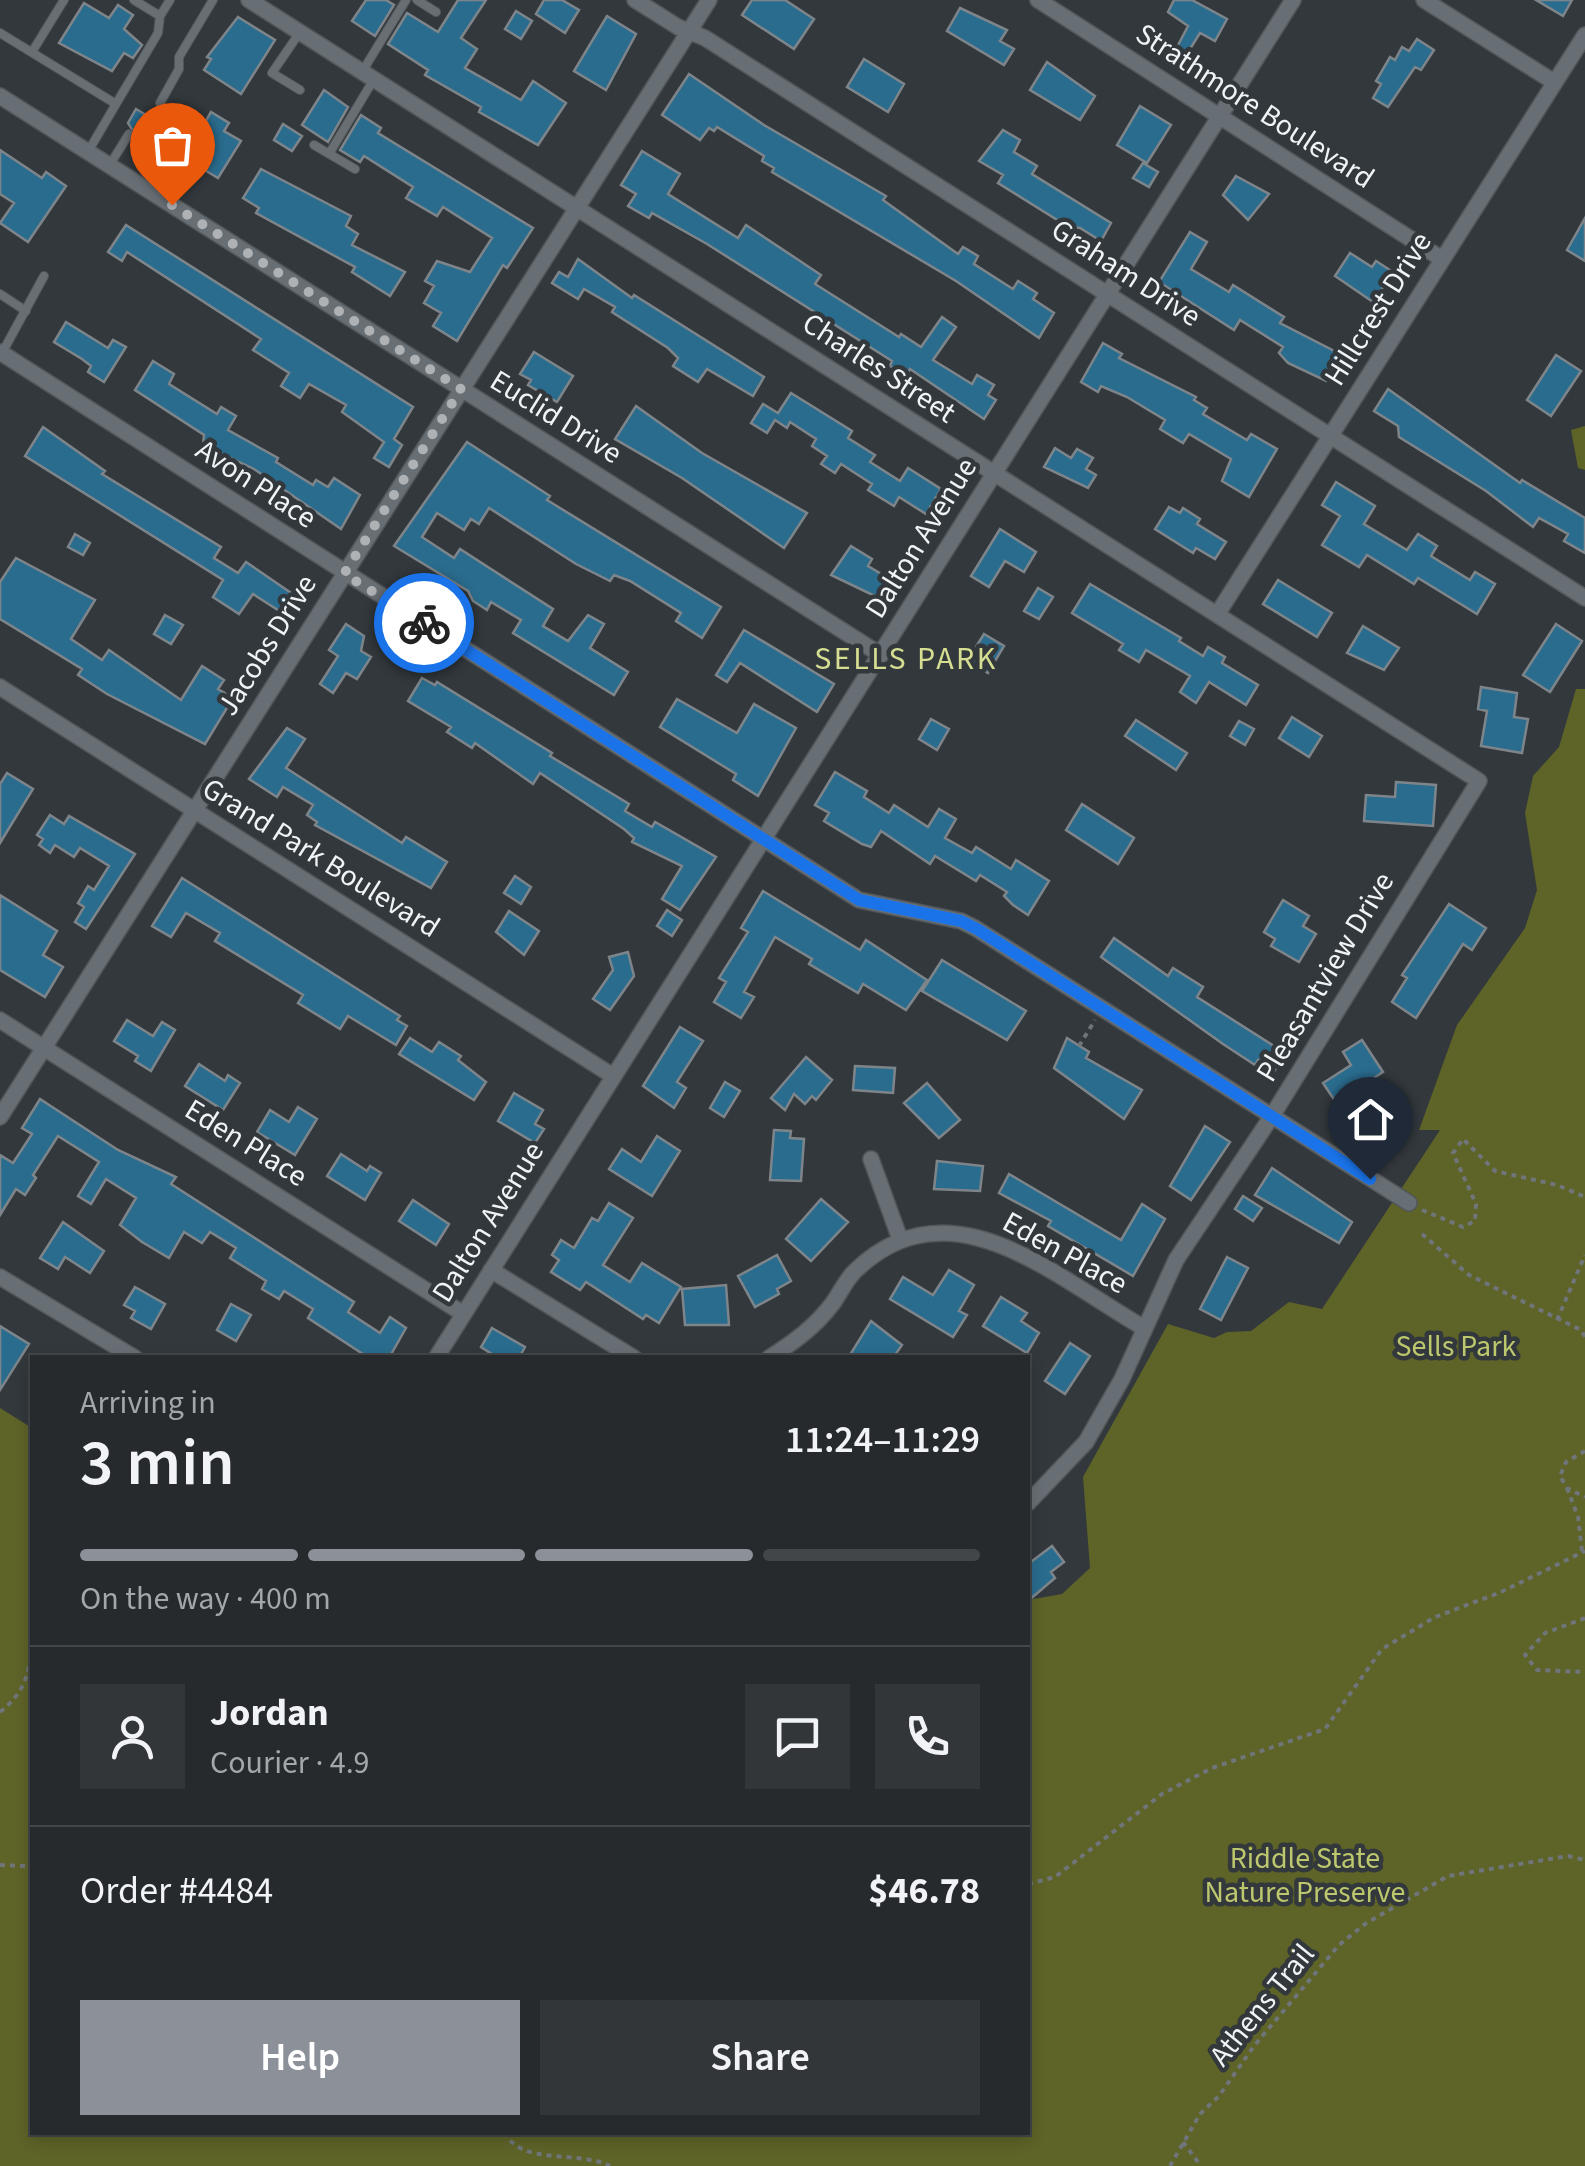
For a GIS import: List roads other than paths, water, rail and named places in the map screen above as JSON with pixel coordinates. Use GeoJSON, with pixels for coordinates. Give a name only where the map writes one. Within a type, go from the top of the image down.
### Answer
{"type":"FeatureCollection","features":[{"type":"Feature","properties":{"kind":"street","name":"Charles Street"},"geometry":{"type":"LineString","coordinates":[[249,0],[1479,781]]}},
{"type":"Feature","properties":{"kind":"street","name":"Graham Drive"},"geometry":{"type":"LineString","coordinates":[[634,0],[1108,293],[1585,598]]}},
{"type":"Feature","properties":{"kind":"street","name":"Jacobs Drive"},"geometry":{"type":"LineString","coordinates":[[0,1117],[709,0]]}},
{"type":"Feature","properties":{"kind":"street","name":"Strathmore Boulevard"},"geometry":{"type":"LineString","coordinates":[[1038,0],[1442,260]]}},
{"type":"Feature","properties":{"kind":"street","name":"Dalton Avenue"},"geometry":{"type":"LineString","coordinates":[[438,1355],[1294,0]]}},
{"type":"Feature","properties":{"kind":"street"},"geometry":{"type":"LineString","coordinates":[[1424,0],[1554,82]]}},
{"type":"Feature","properties":{"kind":"street","name":"Hillcrest Drive"},"geometry":{"type":"LineString","coordinates":[[1218,614],[1585,35]]}},
{"type":"Feature","properties":{"kind":"street","name":"Euclid Drive"},"geometry":{"type":"LineString","coordinates":[[0,96],[881,656]]}},
{"type":"Feature","properties":{"kind":"street","name":"Avon Place"},"geometry":{"type":"LineString","coordinates":[[1,354],[859,900],[961,921],[977,929],[1409,1203]]}},
{"type":"Feature","properties":{"kind":"street","name":"Grand Park Boulevard"},"geometry":{"type":"LineString","coordinates":[[0,687],[613,1076]]}},
{"type":"Feature","properties":{"kind":"street","name":"Pleasantview Drive"},"geometry":{"type":"LineString","coordinates":[[1030,1501],[1083,1446],[1112,1399],[1176,1260],[1272,1116],[1479,781]]}},
{"type":"Feature","properties":{"kind":"street","name":"Eden Place"},"geometry":{"type":"LineString","coordinates":[[0,1020],[462,1313]]}},
{"type":"Feature","properties":{"kind":"street"},"geometry":{"type":"LineString","coordinates":[[871,1159],[900,1239]]}},
{"type":"Feature","properties":{"kind":"street","name":"Eden Place"},"geometry":{"type":"LineString","coordinates":[[773,1355],[819,1321],[854,1272],[900,1239],[930,1232],[971,1234],[1015,1250],[1144,1328]]}},
{"type":"Feature","properties":{"kind":"street"},"geometry":{"type":"LineString","coordinates":[[491,1270],[629,1355]]}},
{"type":"Feature","properties":{"kind":"street"},"geometry":{"type":"LineString","coordinates":[[0,1277],[131,1355]]}},
{"type":"Feature","properties":{"kind":"lane"},"geometry":{"type":"LineString","coordinates":[[32,52],[64,0]]}},
{"type":"Feature","properties":{"kind":"lane"},"geometry":{"type":"LineString","coordinates":[[134,0],[160,16]]}},
{"type":"Feature","properties":{"kind":"lane"},"geometry":{"type":"LineString","coordinates":[[88,152],[158,33],[160,16],[170,0]]}},
{"type":"Feature","properties":{"kind":"lane"},"geometry":{"type":"LineString","coordinates":[[160,103],[179,69],[179,58],[213,0]]}},
{"type":"Feature","properties":{"kind":"lane"},"geometry":{"type":"LineString","coordinates":[[329,154],[406,0]]}},
{"type":"Feature","properties":{"kind":"lane"},"geometry":{"type":"LineString","coordinates":[[417,0],[436,12]]}},
{"type":"Feature","properties":{"kind":"lane"},"geometry":{"type":"LineString","coordinates":[[0,32],[116,104]]}},
{"type":"Feature","properties":{"kind":"lane"},"geometry":{"type":"LineString","coordinates":[[300,32],[272,73],[300,90]]}},
{"type":"Feature","properties":{"kind":"lane"},"geometry":{"type":"LineString","coordinates":[[109,166],[129,134]]}},
{"type":"Feature","properties":{"kind":"lane"},"geometry":{"type":"LineString","coordinates":[[314,145],[355,169]]}},
{"type":"Feature","properties":{"kind":"lane"},"geometry":{"type":"LineString","coordinates":[[1,354],[44,276]]}},
{"type":"Feature","properties":{"kind":"lane"},"geometry":{"type":"LineString","coordinates":[[0,294],[26,311]]}},
{"type":"Feature","properties":{"kind":"district","name":"SELLS PARK"},"geometry":{"type":"Point","coordinates":[906,659]}},
{"type":"Feature","properties":{"kind":"park label","name":"Sells Park"},"geometry":{"type":"Point","coordinates":[1456,1346]}},
{"type":"Feature","properties":{"kind":"park label","name":"Riddle State Nature Preserve"},"geometry":{"type":"Point","coordinates":[1305,1875]}}]}
